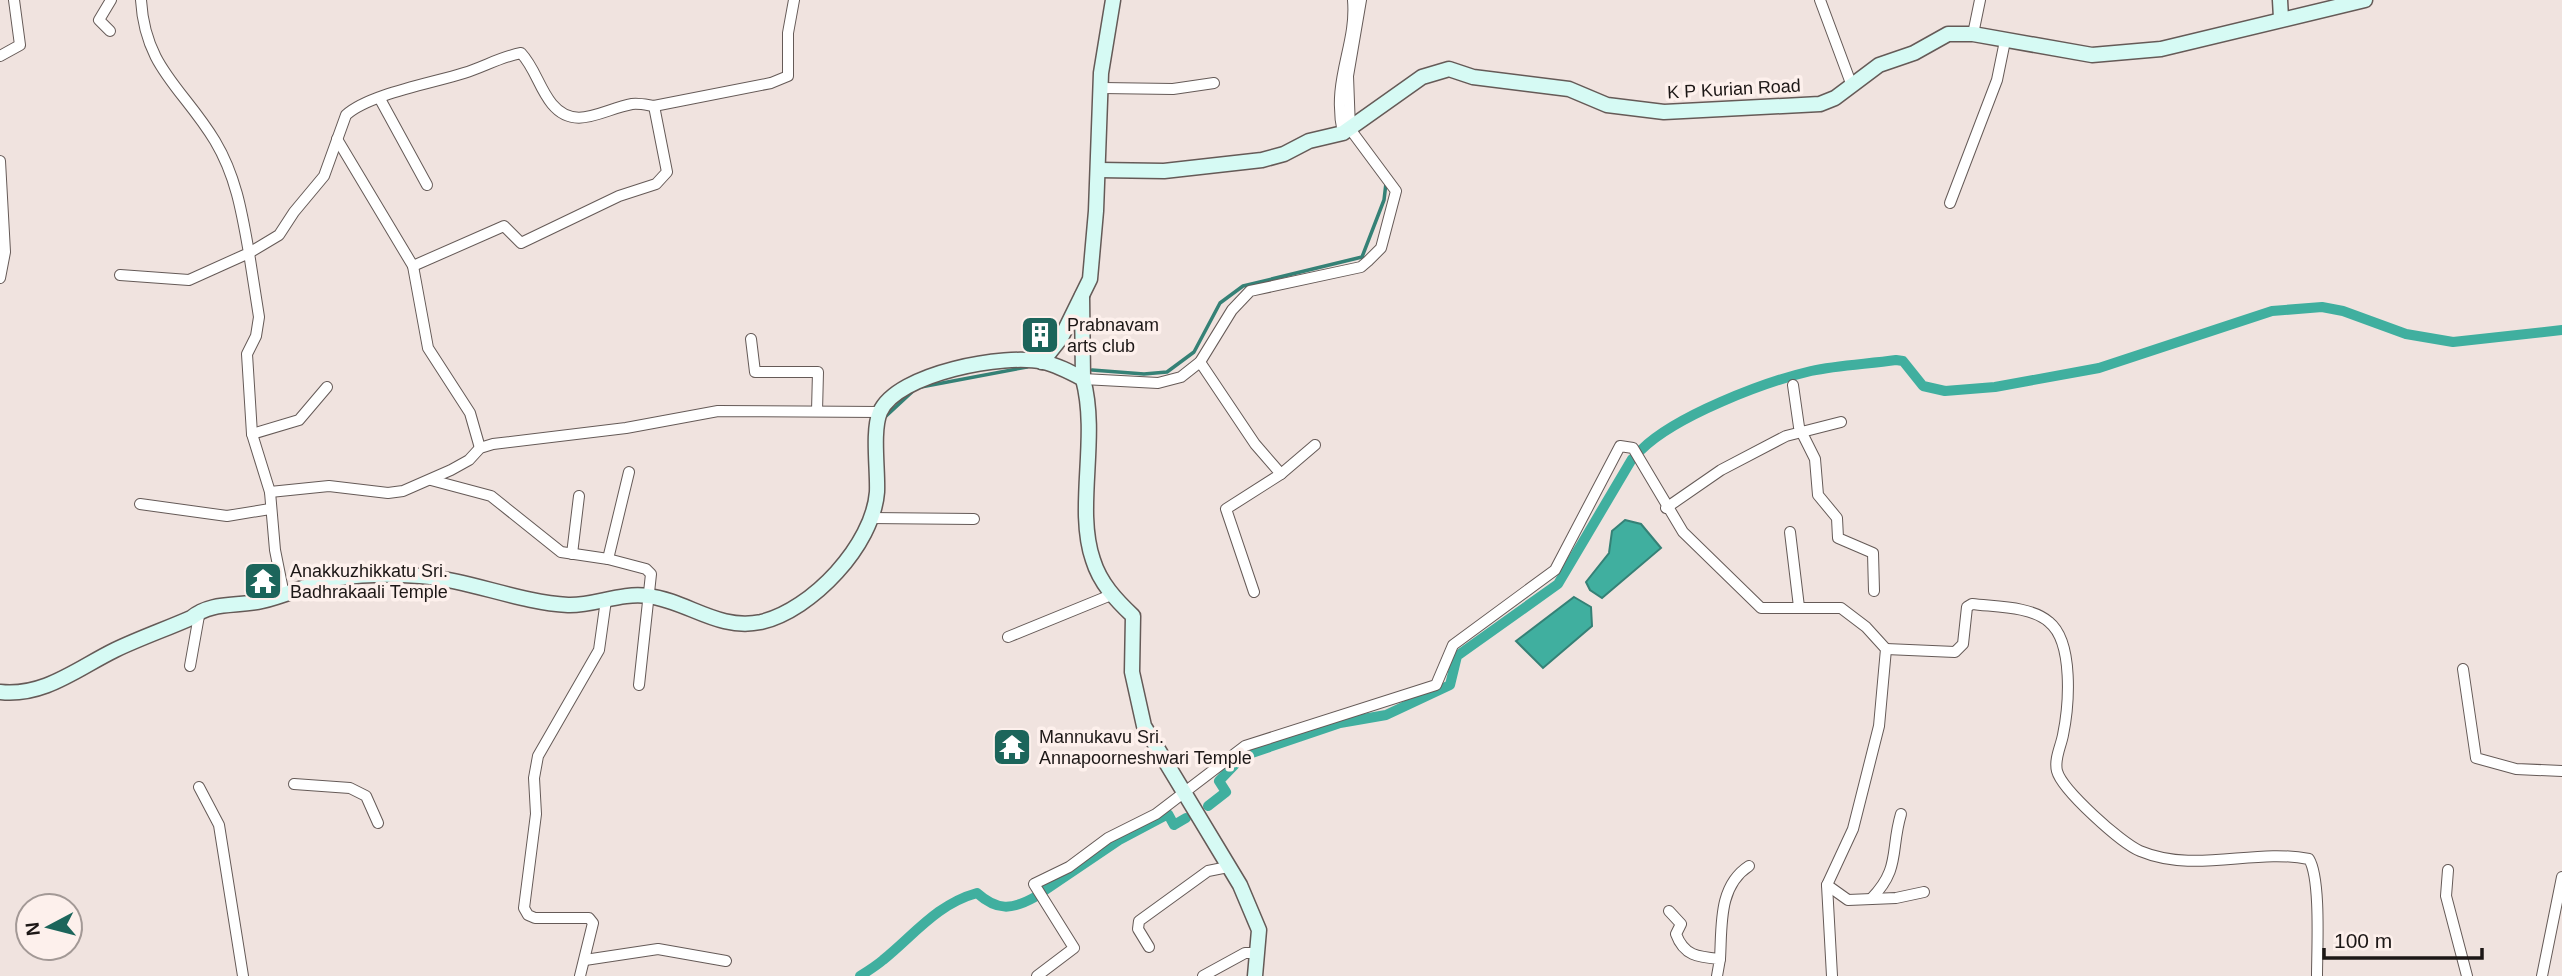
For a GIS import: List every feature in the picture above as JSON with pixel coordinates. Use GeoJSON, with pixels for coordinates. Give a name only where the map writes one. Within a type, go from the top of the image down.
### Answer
{"type":"FeatureCollection","features":[{"type":"Feature","properties":{"kind":"street"},"geometry":{"type":"LineString","coordinates":[[0,56],[20,46],[14,0]]}},
{"type":"Feature","properties":{"kind":"street"},"geometry":{"type":"LineString","coordinates":[[110,31],[99,20],[111,0]]}},
{"type":"Feature","properties":{"kind":"street"},"geometry":{"type":"LineString","coordinates":[[141,0],[147,37],[164,76],[199,118],[237,186],[259,317],[256,336],[247,354],[252,434],[270,492],[270,509],[284,594]]}},
{"type":"Feature","properties":{"kind":"street"},"geometry":{"type":"LineString","coordinates":[[120,275],[189,279],[249,253],[279,235],[324,176],[346,115],[352,109],[467,72],[499,57],[521,53],[531,64],[551,103],[566,118],[578,119],[634,103],[654,106],[787,78],[788,33],[794,0]]}},
{"type":"Feature","properties":{"kind":"street"},"geometry":{"type":"LineString","coordinates":[[1042,362],[1060,338],[1090,279],[1098,170],[1101,73],[1113,0]]}},
{"type":"Feature","properties":{"kind":"street"},"geometry":{"type":"LineString","coordinates":[[0,692],[26,692],[48,686],[116,650],[191,618],[200,610],[220,605],[259,602],[338,578],[422,576],[569,605],[646,596],[713,620],[736,624],[781,616],[822,586],[854,552],[870,518],[877,495],[880,412],[904,387],[946,371],[1016,360],[1042,362],[1083,379],[1168,381],[1181,377],[1200,362],[1232,310],[1250,292],[1361,267],[1381,248],[1396,191],[1347,131],[1338,112],[1340,77],[1350,36],[1353,0]]}},
{"type":"Feature","properties":{"kind":"street"},"geometry":{"type":"LineString","coordinates":[[1347,131],[1348,76],[1361,0]]}},
{"type":"Feature","properties":{"kind":"street"},"geometry":{"type":"LineString","coordinates":[[1820,0],[1852,86]]}},
{"type":"Feature","properties":{"kind":"street"},"geometry":{"type":"LineString","coordinates":[[1973,34],[1980,0]]}},
{"type":"Feature","properties":{"kind":"street"},"geometry":{"type":"LineString","coordinates":[[2280,0],[2281,18]]}},
{"type":"Feature","properties":{"kind":"street","name":"K P Kurian Road"},"geometry":{"type":"LineString","coordinates":[[1098,170],[1164,171],[1262,160],[1284,154],[1309,141],[1347,131],[1422,77],[1449,69],[1473,77],[1569,89],[1607,105],[1664,112],[1820,104],[1835,98],[1880,65],[1914,53],[1948,34],[1973,34],[2092,55],[2109,55],[2161,49],[2281,18],[2365,0]]}},
{"type":"Feature","properties":{"kind":"street"},"geometry":{"type":"LineString","coordinates":[[1950,203],[1997,80],[2005,41]]}},
{"type":"Feature","properties":{"kind":"street"},"geometry":{"type":"LineString","coordinates":[[1102,88],[1173,89],[1214,83]]}},
{"type":"Feature","properties":{"kind":"street"},"geometry":{"type":"LineString","coordinates":[[380,99],[427,185]]}},
{"type":"Feature","properties":{"kind":"street"},"geometry":{"type":"LineString","coordinates":[[413,266],[504,226],[521,243],[619,196],[656,184],[667,172],[654,106]]}},
{"type":"Feature","properties":{"kind":"street"},"geometry":{"type":"LineString","coordinates":[[337,139],[413,266],[428,348],[470,413],[480,448]]}},
{"type":"Feature","properties":{"kind":"street"},"geometry":{"type":"LineString","coordinates":[[0,161],[5,253],[0,278]]}},
{"type":"Feature","properties":{"kind":"street"},"geometry":{"type":"LineString","coordinates":[[1082,296],[1083,379],[1088,397],[1090,453],[1087,525],[1093,560],[1111,595],[1133,616],[1132,672],[1143,726],[1228,867],[1259,930],[1255,976]]}},
{"type":"Feature","properties":{"kind":"street"},"geometry":{"type":"LineString","coordinates":[[751,340],[755,372],[818,372],[817,411]]}},
{"type":"Feature","properties":{"kind":"street"},"geometry":{"type":"LineString","coordinates":[[1200,362],[1255,444],[1281,474]]}},
{"type":"Feature","properties":{"kind":"street"},"geometry":{"type":"LineString","coordinates":[[1793,385],[1798,427],[1803,432],[1815,460],[1818,495],[1837,518],[1838,538],[1873,552],[1874,591]]}},
{"type":"Feature","properties":{"kind":"street"},"geometry":{"type":"LineString","coordinates":[[252,434],[299,420],[327,387]]}},
{"type":"Feature","properties":{"kind":"street"},"geometry":{"type":"LineString","coordinates":[[270,492],[329,486],[388,493],[403,491],[469,460],[480,448],[625,428],[718,411],[880,412]]}},
{"type":"Feature","properties":{"kind":"street"},"geometry":{"type":"LineString","coordinates":[[1666,508],[1721,470],[1786,436],[1841,422]]}},
{"type":"Feature","properties":{"kind":"street"},"geometry":{"type":"LineString","coordinates":[[1254,592],[1226,509],[1281,474],[1315,445]]}},
{"type":"Feature","properties":{"kind":"street"},"geometry":{"type":"LineString","coordinates":[[1037,976],[1074,947],[1034,884],[1069,867],[1108,838],[1187,799],[1245,746],[1436,685],[1453,645],[1555,570],[1620,446],[1633,448],[1683,533],[1761,608],[1841,608],[1866,627],[1886,649],[1955,653],[1963,644],[1967,607],[1972,604],[2020,611],[2048,620],[2060,639],[2066,663],[2066,709],[2056,763],[2058,776],[2106,828],[2149,854],[2201,862],[2250,858],[2309,859],[2314,871],[2317,911],[2317,976]]}},
{"type":"Feature","properties":{"kind":"street"},"geometry":{"type":"LineString","coordinates":[[608,559],[629,472]]}},
{"type":"Feature","properties":{"kind":"street"},"geometry":{"type":"LineString","coordinates":[[431,480],[491,496],[550,545],[572,554],[608,559],[646,569],[651,574],[646,596],[639,685]]}},
{"type":"Feature","properties":{"kind":"street"},"geometry":{"type":"LineString","coordinates":[[572,554],[579,496]]}},
{"type":"Feature","properties":{"kind":"street"},"geometry":{"type":"LineString","coordinates":[[140,504],[227,516],[270,509]]}},
{"type":"Feature","properties":{"kind":"street"},"geometry":{"type":"LineString","coordinates":[[870,518],[974,519]]}},
{"type":"Feature","properties":{"kind":"street"},"geometry":{"type":"LineString","coordinates":[[1790,532],[1800,607]]}},
{"type":"Feature","properties":{"kind":"street"},"geometry":{"type":"LineString","coordinates":[[1008,637],[1111,595]]}},
{"type":"Feature","properties":{"kind":"street"},"geometry":{"type":"LineString","coordinates":[[580,976],[594,929],[589,918],[535,918],[528,915],[524,908],[536,814],[534,778],[538,756],[599,650],[606,600]]}},
{"type":"Feature","properties":{"kind":"street"},"geometry":{"type":"LineString","coordinates":[[190,666],[200,610]]}},
{"type":"Feature","properties":{"kind":"street"},"geometry":{"type":"LineString","coordinates":[[1832,976],[1828,885],[1853,829],[1879,726],[1886,649]]}},
{"type":"Feature","properties":{"kind":"street"},"geometry":{"type":"LineString","coordinates":[[2463,669],[2476,758],[2516,769],[2562,771]]}},
{"type":"Feature","properties":{"kind":"street"},"geometry":{"type":"LineString","coordinates":[[294,784],[350,788],[366,796],[378,823]]}},
{"type":"Feature","properties":{"kind":"street"},"geometry":{"type":"LineString","coordinates":[[199,787],[219,825],[243,976]]}},
{"type":"Feature","properties":{"kind":"street"},"geometry":{"type":"LineString","coordinates":[[1871,899],[1886,883],[1895,863],[1894,839],[1901,814]]}},
{"type":"Feature","properties":{"kind":"street"},"geometry":{"type":"LineString","coordinates":[[1717,976],[1727,891],[1736,875],[1749,866]]}},
{"type":"Feature","properties":{"kind":"street"},"geometry":{"type":"LineString","coordinates":[[1149,947],[1138,929],[1139,921],[1208,871],[1228,867]]}},
{"type":"Feature","properties":{"kind":"street"},"geometry":{"type":"LineString","coordinates":[[2448,870],[2446,896],[2467,976]]}},
{"type":"Feature","properties":{"kind":"street"},"geometry":{"type":"LineString","coordinates":[[2542,976],[2549,930],[2562,877]]}},
{"type":"Feature","properties":{"kind":"street"},"geometry":{"type":"LineString","coordinates":[[1828,885],[1848,900],[1896,898],[1924,892]]}},
{"type":"Feature","properties":{"kind":"street"},"geometry":{"type":"LineString","coordinates":[[1670,911],[1681,924],[1676,934],[1681,948],[1693,956],[1720,959]]}},
{"type":"Feature","properties":{"kind":"street"},"geometry":{"type":"LineString","coordinates":[[585,960],[658,949],[726,961]]}},
{"type":"Feature","properties":{"kind":"street"},"geometry":{"type":"LineString","coordinates":[[1203,976],[1245,953],[1257,953]]}},
{"type":"Feature","properties":{"kind":"water"},"geometry":{"type":"Polygon","coordinates":[[[1625,520],[1641,524],[1661,548],[1602,598],[1590,590],[1586,582],[1609,553],[1612,531],[1625,520]]]}},
{"type":"Feature","properties":{"kind":"water"},"geometry":{"type":"Polygon","coordinates":[[[1574,597],[1591,607],[1592,626],[1543,668],[1516,641],[1574,597]]]}},
{"type":"Feature","properties":{"kind":"waterway"},"geometry":{"type":"LineString","coordinates":[[1092,370],[1144,374],[1167,372],[1194,352],[1220,303],[1243,286],[1362,257],[1384,200],[1386,183]]}},
{"type":"Feature","properties":{"kind":"waterway"},"geometry":{"type":"LineString","coordinates":[[1641,450],[1675,425],[1721,402],[1792,376],[1832,367],[1896,360],[1903,361],[1923,386],[1945,391],[1995,387],[2099,368],[2272,311],[2322,307],[2343,311],[2406,334],[2453,342],[2562,330]]}},
{"type":"Feature","properties":{"kind":"waterway"},"geometry":{"type":"LineString","coordinates":[[921,387],[1027,367]]}},
{"type":"Feature","properties":{"kind":"waterway"},"geometry":{"type":"LineString","coordinates":[[885,417],[912,392]]}},
{"type":"Feature","properties":{"kind":"waterway"},"geometry":{"type":"LineString","coordinates":[[1208,806],[1226,792],[1219,781],[1243,756],[1340,723],[1386,715],[1450,685],[1457,656],[1558,584],[1632,459]]}},
{"type":"Feature","properties":{"kind":"waterway"},"geometry":{"type":"LineString","coordinates":[[1045,890],[1119,840],[1168,814],[1174,825],[1186,818]]}},
{"type":"Feature","properties":{"kind":"waterway"},"geometry":{"type":"LineString","coordinates":[[860,976],[938,912],[963,898],[977,893],[991,903],[1005,907],[1035,897]]}},
{"type":"Feature","properties":{"kind":"place","name":"Prabnavam arts club"},"geometry":{"type":"Point","coordinates":[1040,335]}},
{"type":"Feature","properties":{"kind":"place","name":"Anakkuzhikkatu Sri. Badhrakaali Temple"},"geometry":{"type":"Point","coordinates":[263,581]}},
{"type":"Feature","properties":{"kind":"place","name":"Mannukavu Sri. Annapoorneshwari Temple"},"geometry":{"type":"Point","coordinates":[1012,747]}}]}
